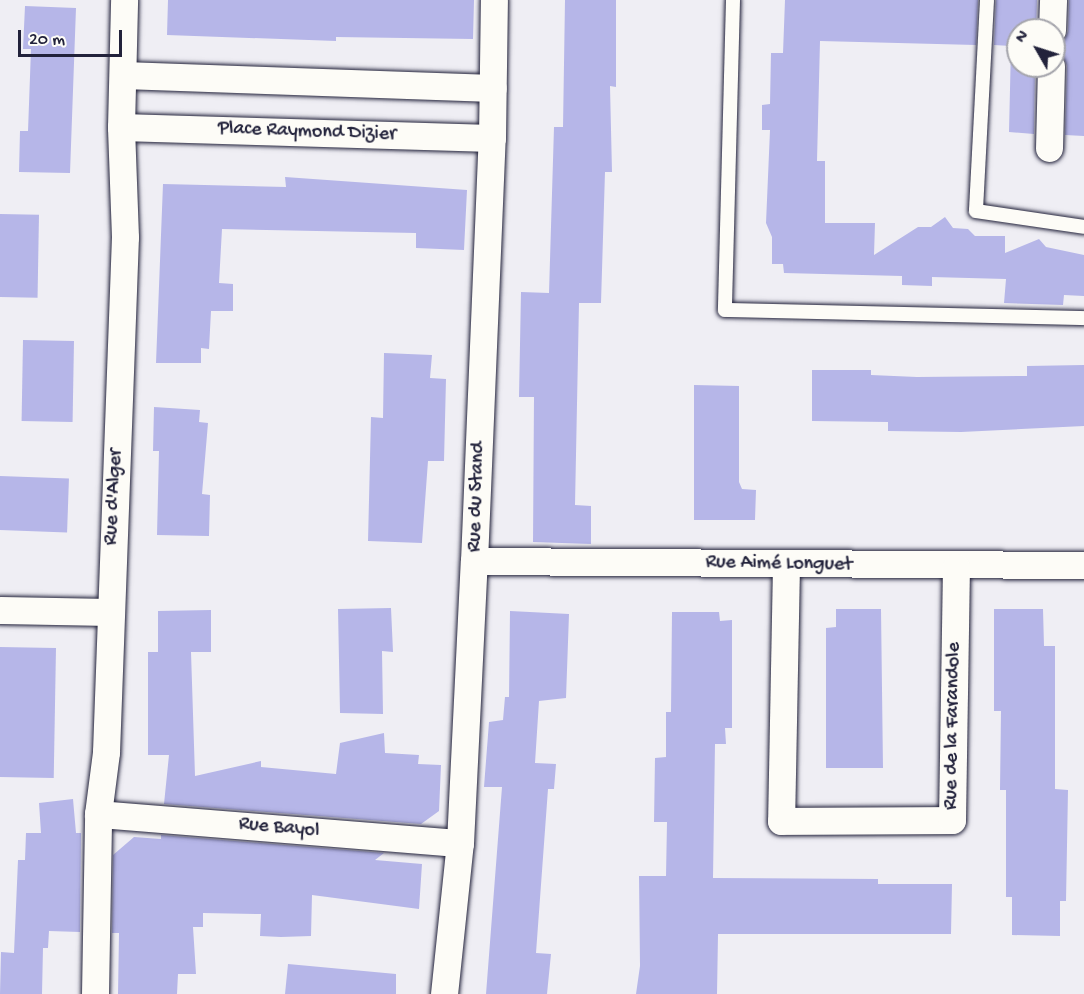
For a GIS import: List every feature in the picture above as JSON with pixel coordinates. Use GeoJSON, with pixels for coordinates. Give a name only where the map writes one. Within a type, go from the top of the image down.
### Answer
{"type":"FeatureCollection","features":[{"type":"Feature","properties":{"kind":"street","name":"Rue d'Alger"},"geometry":{"type":"LineString","coordinates":[[95,994],[98,814],[106,752],[125,237],[121,127],[124,0]]}},
{"type":"Feature","properties":{"kind":"street","name":"Rue du Stand"},"geometry":{"type":"LineString","coordinates":[[444,994],[460,843],[492,138],[494,0]]}},
{"type":"Feature","properties":{"kind":"street"},"geometry":{"type":"LineString","coordinates":[[1052,18],[1053,0]]}},
{"type":"Feature","properties":{"kind":"street"},"geometry":{"type":"LineString","coordinates":[[123,75],[493,88]]}},
{"type":"Feature","properties":{"kind":"street"},"geometry":{"type":"LineString","coordinates":[[1049,148],[1051,78]]}},
{"type":"Feature","properties":{"kind":"street","name":"Place Raymond Dizier"},"geometry":{"type":"LineString","coordinates":[[121,127],[492,138]]}},
{"type":"Feature","properties":{"kind":"street","name":"Rue Aimé Longuet"},"geometry":{"type":"LineString","coordinates":[[474,561],[956,567],[1084,566]]}},
{"type":"Feature","properties":{"kind":"street","name":"Rue de la Farandole"},"geometry":{"type":"LineString","coordinates":[[786,565],[781,821],[952,820],[956,567]]}},
{"type":"Feature","properties":{"kind":"street"},"geometry":{"type":"LineString","coordinates":[[0,610],[110,612]]}},
{"type":"Feature","properties":{"kind":"street","name":"Rue Bayol"},"geometry":{"type":"LineString","coordinates":[[98,814],[460,843]]}},
{"type":"Feature","properties":{"kind":"lane"},"geometry":{"type":"LineString","coordinates":[[733,0],[725,310],[1084,318]]}},
{"type":"Feature","properties":{"kind":"lane"},"geometry":{"type":"LineString","coordinates":[[987,0],[976,211],[1084,227]]}},
{"type":"Feature","properties":{"kind":"building"},"geometry":{"type":"Polygon","coordinates":[[[168,0],[474,0],[473,39],[336,37],[336,41],[167,35],[168,0]]]}},
{"type":"Feature","properties":{"kind":"building"},"geometry":{"type":"Polygon","coordinates":[[[565,0],[616,0],[616,87],[610,86],[612,172],[605,172],[601,303],[579,303],[575,505],[591,506],[591,544],[533,542],[534,397],[519,397],[521,292],[549,293],[554,127],[563,127],[565,0]]]}},
{"type":"Feature","properties":{"kind":"building"},"geometry":{"type":"Polygon","coordinates":[[[785,0],[978,0],[976,45],[820,41],[817,161],[825,161],[825,223],[875,223],[874,255],[918,227],[931,227],[945,217],[953,228],[968,229],[975,236],[1005,236],[1005,253],[1039,239],[1046,247],[1084,255],[1084,296],[1064,295],[1063,305],[1004,303],[1006,279],[932,277],[932,286],[902,285],[902,276],[784,273],[783,264],[772,264],[772,237],[766,223],[770,130],[762,130],[762,105],[770,104],[771,53],[783,53],[785,0]]]}},
{"type":"Feature","properties":{"kind":"building"},"geometry":{"type":"Polygon","coordinates":[[[996,0],[1037,0],[1036,18],[1006,18],[1006,46],[994,45],[996,0]]]}},
{"type":"Feature","properties":{"kind":"building"},"geometry":{"type":"Polygon","coordinates":[[[1069,0],[1084,0],[1084,136],[1065,135],[1066,36],[1069,0]]]}},
{"type":"Feature","properties":{"kind":"building"},"geometry":{"type":"Polygon","coordinates":[[[25,6],[76,8],[70,173],[19,172],[20,131],[28,131],[31,49],[23,49],[25,6]]]}},
{"type":"Feature","properties":{"kind":"building"},"geometry":{"type":"Polygon","coordinates":[[[1010,78],[1035,78],[1034,134],[1009,132],[1010,78]]]}},
{"type":"Feature","properties":{"kind":"building"},"geometry":{"type":"Polygon","coordinates":[[[285,177],[467,190],[464,250],[416,248],[416,233],[222,229],[219,283],[233,284],[233,311],[211,311],[209,349],[201,348],[201,363],[156,363],[163,184],[286,187],[285,177]]]}},
{"type":"Feature","properties":{"kind":"building"},"geometry":{"type":"Polygon","coordinates":[[[0,214],[39,215],[38,298],[0,297],[0,214]]]}},
{"type":"Feature","properties":{"kind":"building"},"geometry":{"type":"Polygon","coordinates":[[[23,340],[74,341],[73,422],[22,421],[23,340]]]}},
{"type":"Feature","properties":{"kind":"building"},"geometry":{"type":"Polygon","coordinates":[[[384,353],[432,355],[430,378],[446,379],[444,461],[428,461],[422,543],[368,541],[371,417],[383,418],[384,353]]]}},
{"type":"Feature","properties":{"kind":"building"},"geometry":{"type":"Polygon","coordinates":[[[1084,365],[1084,426],[961,432],[888,431],[888,422],[812,421],[812,370],[871,370],[871,375],[917,377],[1027,376],[1027,366],[1084,365]]]}},
{"type":"Feature","properties":{"kind":"building"},"geometry":{"type":"Polygon","coordinates":[[[694,385],[739,386],[739,482],[742,489],[756,490],[755,520],[694,520],[694,385]]]}},
{"type":"Feature","properties":{"kind":"building"},"geometry":{"type":"Polygon","coordinates":[[[154,407],[200,410],[199,422],[208,423],[202,494],[210,495],[209,536],[157,535],[159,451],[153,451],[154,407]]]}},
{"type":"Feature","properties":{"kind":"building"},"geometry":{"type":"Polygon","coordinates":[[[0,476],[69,478],[67,532],[0,530],[0,476]]]}},
{"type":"Feature","properties":{"kind":"building"},"geometry":{"type":"Polygon","coordinates":[[[391,608],[393,652],[382,651],[383,714],[340,713],[338,609],[391,608]]]}},
{"type":"Feature","properties":{"kind":"building"},"geometry":{"type":"Polygon","coordinates":[[[836,609],[881,609],[883,768],[826,768],[826,628],[836,627],[836,609]]]}},
{"type":"Feature","properties":{"kind":"building"},"geometry":{"type":"Polygon","coordinates":[[[994,609],[1043,609],[1044,646],[1055,646],[1055,789],[1068,790],[1066,901],[1060,901],[1060,936],[1012,935],[1012,897],[1006,897],[1006,790],[1000,790],[1001,711],[994,711],[994,609]]]}},
{"type":"Feature","properties":{"kind":"building"},"geometry":{"type":"Polygon","coordinates":[[[211,610],[211,652],[191,652],[195,776],[261,761],[261,767],[336,774],[340,743],[384,733],[385,753],[419,755],[418,764],[441,765],[439,811],[421,824],[164,804],[169,755],[148,755],[148,652],[158,652],[158,611],[211,610]]]}},
{"type":"Feature","properties":{"kind":"building"},"geometry":{"type":"Polygon","coordinates":[[[510,611],[569,614],[566,698],[539,701],[535,763],[556,764],[554,789],[548,789],[536,953],[551,954],[547,994],[486,994],[502,787],[484,787],[489,722],[503,720],[505,697],[509,697],[510,611]]]}},
{"type":"Feature","properties":{"kind":"building"},"geometry":{"type":"Polygon","coordinates":[[[672,612],[719,612],[720,621],[732,620],[732,728],[725,728],[726,744],[715,744],[713,878],[878,879],[878,884],[952,884],[951,934],[718,934],[717,994],[636,994],[640,966],[639,876],[666,876],[667,822],[654,822],[655,758],[666,757],[666,712],[671,712],[672,612]]]}},
{"type":"Feature","properties":{"kind":"building"},"geometry":{"type":"Polygon","coordinates":[[[0,647],[56,648],[54,778],[0,777],[0,647]]]}},
{"type":"Feature","properties":{"kind":"building"},"geometry":{"type":"Polygon","coordinates":[[[73,799],[76,833],[81,833],[80,932],[49,931],[48,948],[43,948],[42,994],[0,994],[1,952],[14,953],[18,860],[25,860],[26,833],[41,833],[39,803],[73,799]]]}},
{"type":"Feature","properties":{"kind":"building"},"geometry":{"type":"Polygon","coordinates":[[[161,835],[384,853],[375,860],[422,864],[419,909],[312,895],[311,936],[281,937],[260,936],[261,914],[203,913],[203,927],[193,927],[196,974],[178,974],[177,994],[118,994],[119,933],[112,933],[113,855],[134,837],[161,839],[161,835]]]}},
{"type":"Feature","properties":{"kind":"building"},"geometry":{"type":"Polygon","coordinates":[[[288,964],[396,974],[396,994],[285,994],[288,964]]]}}]}
